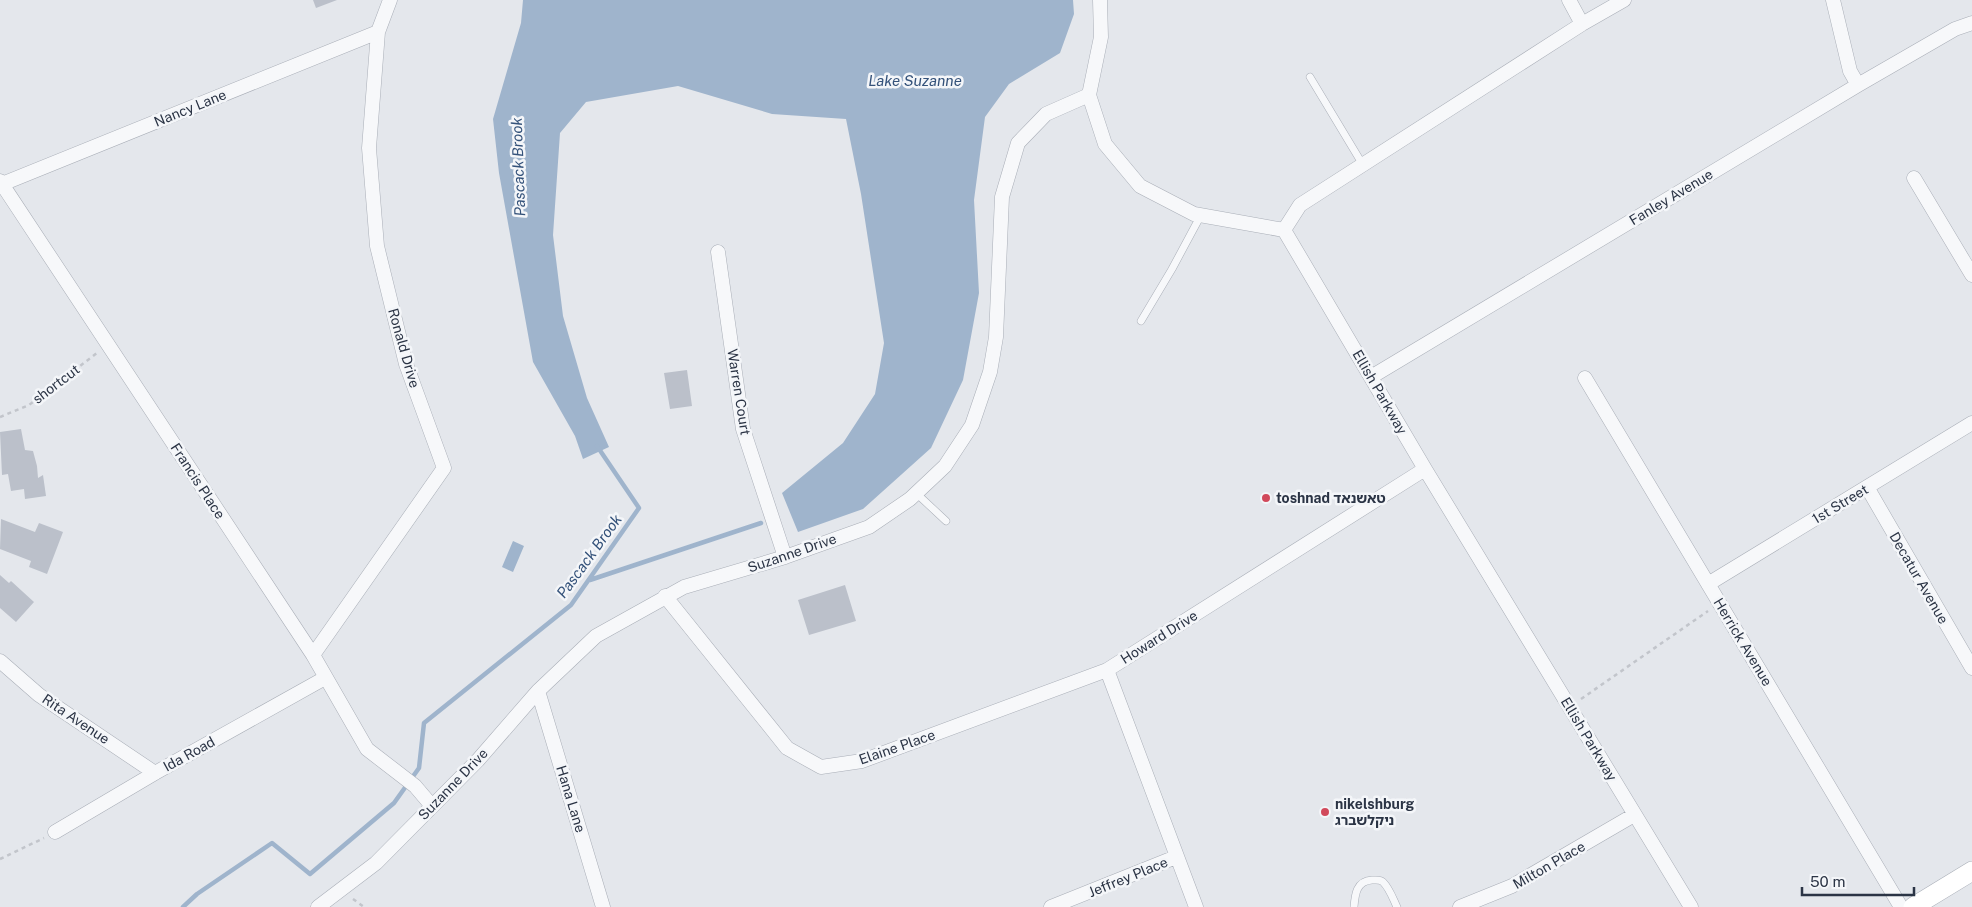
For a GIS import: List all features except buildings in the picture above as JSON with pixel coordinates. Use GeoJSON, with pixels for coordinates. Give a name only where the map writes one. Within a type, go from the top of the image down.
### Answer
{"type":"FeatureCollection","features":[{"type":"Feature","properties":{"kind":"street","name":"Ronald Drive"},"geometry":{"type":"LineString","coordinates":[[313,656],[444,468],[406,364],[377,246],[369,148],[378,32],[390,0]]}},
{"type":"Feature","properties":{"kind":"street"},"geometry":{"type":"LineString","coordinates":[[1100,0],[1101,36],[1089,95],[1105,144],[1140,186],[1194,214],[1284,230],[1300,205],[1582,24],[1624,0]]}},
{"type":"Feature","properties":{"kind":"street"},"geometry":{"type":"LineString","coordinates":[[1569,0],[1582,24]]}},
{"type":"Feature","properties":{"kind":"street"},"geometry":{"type":"LineString","coordinates":[[1833,0],[1850,71],[1858,85]]}},
{"type":"Feature","properties":{"kind":"street","name":"Fanley Avenue"},"geometry":{"type":"LineString","coordinates":[[1372,377],[1858,85],[1955,29],[1972,23]]}},
{"type":"Feature","properties":{"kind":"street","name":"Nancy Lane"},"geometry":{"type":"LineString","coordinates":[[1,183],[378,32]]}},
{"type":"Feature","properties":{"kind":"street","name":"Suzanne Drive"},"geometry":{"type":"LineString","coordinates":[[318,907],[376,863],[478,760],[538,691],[596,636],[684,587],[785,557],[869,527],[910,499],[945,466],[972,425],[990,372],[996,337],[1002,197],[1018,143],[1046,114],[1089,95]]}},
{"type":"Feature","properties":{"kind":"street"},"geometry":{"type":"LineString","coordinates":[[1914,178],[1972,275]]}},
{"type":"Feature","properties":{"kind":"street","name":"Francis Place"},"geometry":{"type":"LineString","coordinates":[[1,183],[313,656],[367,749],[401,776]]}},
{"type":"Feature","properties":{"kind":"street","name":"Ellish Parkway"},"geometry":{"type":"LineString","coordinates":[[1284,230],[1425,468],[1691,907]]}},
{"type":"Feature","properties":{"kind":"street","name":"Warren Court"},"geometry":{"type":"LineString","coordinates":[[718,252],[743,428],[785,557]]}},
{"type":"Feature","properties":{"kind":"street","name":"Herrick Avenue"},"geometry":{"type":"LineString","coordinates":[[1585,378],[1900,907]]}},
{"type":"Feature","properties":{"kind":"street","name":"1st Street"},"geometry":{"type":"LineString","coordinates":[[1708,584],[1972,423]]}},
{"type":"Feature","properties":{"kind":"street","name":"Howard Drive"},"geometry":{"type":"LineString","coordinates":[[1196,907],[1107,670],[1425,468]]}},
{"type":"Feature","properties":{"kind":"street","name":"Decatur Avenue"},"geometry":{"type":"LineString","coordinates":[[1867,487],[1972,668]]}},
{"type":"Feature","properties":{"kind":"street","name":"Elaine Place"},"geometry":{"type":"LineString","coordinates":[[665,596],[787,748],[821,767],[862,761],[1107,670]]}},
{"type":"Feature","properties":{"kind":"street","name":"Rita Avenue"},"geometry":{"type":"LineString","coordinates":[[0,661],[39,695],[155,773]]}},
{"type":"Feature","properties":{"kind":"street","name":"Ida Road"},"geometry":{"type":"LineString","coordinates":[[55,832],[155,773],[325,678]]}},
{"type":"Feature","properties":{"kind":"street","name":"Hana Lane"},"geometry":{"type":"LineString","coordinates":[[538,691],[603,907]]}},
{"type":"Feature","properties":{"kind":"street","name":"Suzanne Drive"},"geometry":{"type":"LineString","coordinates":[[401,776],[415,786],[432,806]]}},
{"type":"Feature","properties":{"kind":"street","name":"Milton Place"},"geometry":{"type":"LineString","coordinates":[[1460,907],[1512,886],[1634,815]]}},
{"type":"Feature","properties":{"kind":"street","name":"Jeffrey Place"},"geometry":{"type":"LineString","coordinates":[[1051,907],[1176,857]]}},
{"type":"Feature","properties":{"kind":"street"},"geometry":{"type":"LineString","coordinates":[[1913,907],[1972,871]]}},
{"type":"Feature","properties":{"kind":"lane"},"geometry":{"type":"LineString","coordinates":[[1310,77],[1362,165]]}},
{"type":"Feature","properties":{"kind":"lane"},"geometry":{"type":"LineString","coordinates":[[1141,321],[1172,269],[1200,215]]}},
{"type":"Feature","properties":{"kind":"lane"},"geometry":{"type":"LineString","coordinates":[[916,493],[946,521]]}},
{"type":"Feature","properties":{"kind":"lane"},"geometry":{"type":"LineString","coordinates":[[1354,907],[1356,889],[1361,884],[1380,880],[1384,883],[1396,907]]}},
{"type":"Feature","properties":{"kind":"path","name":"shortcut"},"geometry":{"type":"LineString","coordinates":[[0,417],[29,405],[108,344]]}},
{"type":"Feature","properties":{"kind":"path"},"geometry":{"type":"LineString","coordinates":[[1570,707],[1719,602]]}},
{"type":"Feature","properties":{"kind":"path"},"geometry":{"type":"LineString","coordinates":[[0,859],[55,832]]}},
{"type":"Feature","properties":{"kind":"water","name":"Lake Suzanne"},"geometry":{"type":"Polygon","coordinates":[[[523,0],[1073,0],[1074,14],[1060,53],[1009,84],[985,117],[974,200],[979,293],[963,380],[931,448],[863,509],[798,532],[782,493],[843,443],[875,394],[884,343],[861,194],[846,119],[772,114],[678,86],[586,102],[560,133],[553,235],[563,316],[587,398],[609,447],[583,459],[575,436],[533,362],[499,173],[493,119],[521,23],[523,0]]]}},
{"type":"Feature","properties":{"kind":"water"},"geometry":{"type":"Polygon","coordinates":[[[513,541],[524,546],[513,572],[502,567],[513,541]]]}},
{"type":"Feature","properties":{"kind":"waterway","name":"Pascack Brook"},"geometry":{"type":"LineString","coordinates":[[183,907],[197,894],[272,843],[310,874],[394,803],[419,768],[424,723],[571,605],[639,508],[597,446]]}},
{"type":"Feature","properties":{"kind":"waterway"},"geometry":{"type":"LineString","coordinates":[[590,580],[761,523]]}},
{"type":"Feature","properties":{"kind":"place","name":"toshnad טאשנאד"},"geometry":{"type":"Point","coordinates":[1266,498]}},
{"type":"Feature","properties":{"kind":"place","name":"nikelshburg ניקלשברג"},"geometry":{"type":"Point","coordinates":[1325,812]}}]}
